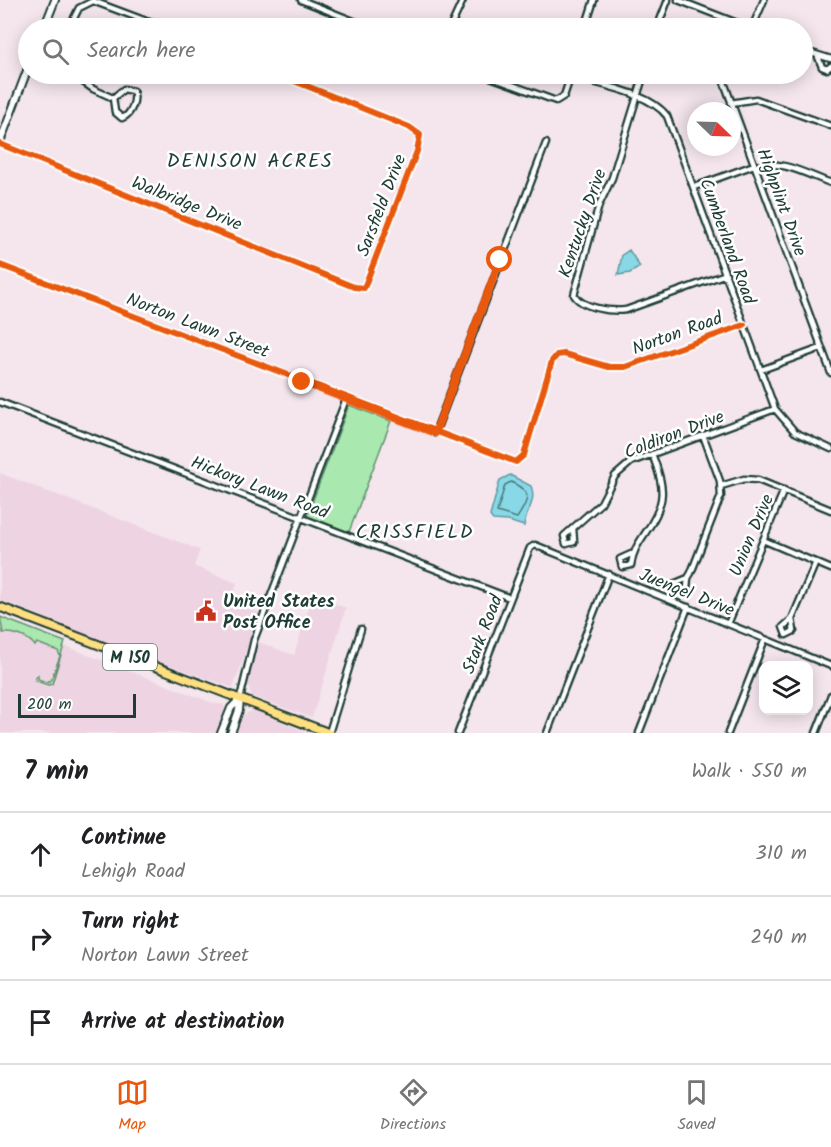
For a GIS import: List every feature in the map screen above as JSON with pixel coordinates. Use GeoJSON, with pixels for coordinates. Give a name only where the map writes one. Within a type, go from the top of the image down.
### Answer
{"type":"FeatureCollection","features":[{"type":"Feature","properties":{"kind":"main road"},"geometry":{"type":"LineString","coordinates":[[48,18],[55,0]]}},
{"type":"Feature","properties":{"kind":"main road"},"geometry":{"type":"LineString","coordinates":[[0,143],[22,84]]}},
{"type":"Feature","properties":{"kind":"main road","name":"M 150"},"geometry":{"type":"LineString","coordinates":[[0,607],[329,733]]}},
{"type":"Feature","properties":{"kind":"main road"},"geometry":{"type":"LineString","coordinates":[[221,733],[231,708],[240,699]]}},
{"type":"Feature","properties":{"kind":"main road"},"geometry":{"type":"LineString","coordinates":[[231,733],[239,711],[240,699]]}},
{"type":"Feature","properties":{"kind":"street"},"geometry":{"type":"LineString","coordinates":[[301,0],[346,18]]}},
{"type":"Feature","properties":{"kind":"street"},"geometry":{"type":"LineString","coordinates":[[454,0],[462,2],[455,18]]}},
{"type":"Feature","properties":{"kind":"street"},"geometry":{"type":"LineString","coordinates":[[588,18],[594,0]]}},
{"type":"Feature","properties":{"kind":"street"},"geometry":{"type":"LineString","coordinates":[[661,18],[668,0]]}},
{"type":"Feature","properties":{"kind":"street"},"geometry":{"type":"LineString","coordinates":[[678,0],[723,18]]}},
{"type":"Feature","properties":{"kind":"street"},"geometry":{"type":"LineString","coordinates":[[756,18],[764,0]]}},
{"type":"Feature","properties":{"kind":"street"},"geometry":{"type":"LineString","coordinates":[[74,18],[79,8],[97,1],[140,18]]}},
{"type":"Feature","properties":{"kind":"street"},"geometry":{"type":"LineString","coordinates":[[813,55],[831,59]]}},
{"type":"Feature","properties":{"kind":"street"},"geometry":{"type":"LineString","coordinates":[[818,57],[822,67],[826,69],[831,66]]}},
{"type":"Feature","properties":{"kind":"street"},"geometry":{"type":"LineString","coordinates":[[86,84],[113,98]]}},
{"type":"Feature","properties":{"kind":"street","name":"Sarsfield Drive"},"geometry":{"type":"LineString","coordinates":[[301,84],[418,132],[421,138],[364,288]]}},
{"type":"Feature","properties":{"kind":"street"},"geometry":{"type":"LineString","coordinates":[[508,84],[538,96],[560,100],[567,84]]}},
{"type":"Feature","properties":{"kind":"street","name":"Cumberland Road"},"geometry":{"type":"LineString","coordinates":[[599,84],[655,104],[667,116],[775,409],[795,432],[831,449]]}},
{"type":"Feature","properties":{"kind":"street","name":"Kentucky Drive"},"geometry":{"type":"LineString","coordinates":[[641,84],[615,169],[599,205],[574,288],[575,297],[582,302],[608,310],[626,310],[726,274]]}},
{"type":"Feature","properties":{"kind":"street","name":"Highplint Drive"},"geometry":{"type":"LineString","coordinates":[[724,84],[731,102]]}},
{"type":"Feature","properties":{"kind":"street"},"geometry":{"type":"LineString","coordinates":[[124,89],[133,91],[135,98],[127,116],[120,117],[116,114],[113,98],[124,89]]}},
{"type":"Feature","properties":{"kind":"street"},"geometry":{"type":"LineString","coordinates":[[737,102],[756,99],[831,126]]}},
{"type":"Feature","properties":{"kind":"street","name":"Highplint Drive"},"geometry":{"type":"LineString","coordinates":[[741,130],[831,373]]}},
{"type":"Feature","properties":{"kind":"street","name":"Walbridge Drive"},"geometry":{"type":"LineString","coordinates":[[0,143],[354,287],[364,288]]}},
{"type":"Feature","properties":{"kind":"street"},"geometry":{"type":"LineString","coordinates":[[435,433],[546,143]]}},
{"type":"Feature","properties":{"kind":"street"},"geometry":{"type":"LineString","coordinates":[[694,187],[764,164],[779,165],[831,183]]}},
{"type":"Feature","properties":{"kind":"street","name":"Norton Lawn Street"},"geometry":{"type":"LineString","coordinates":[[0,265],[435,433],[513,462],[519,461]]}},
{"type":"Feature","properties":{"kind":"street","name":"Norton Road"},"geometry":{"type":"LineString","coordinates":[[519,461],[524,455],[552,361],[559,354],[609,367],[625,368],[744,325]]}},
{"type":"Feature","properties":{"kind":"street"},"geometry":{"type":"LineString","coordinates":[[761,370],[820,348]]}},
{"type":"Feature","properties":{"kind":"street"},"geometry":{"type":"LineString","coordinates":[[240,699],[254,640],[346,399]]}},
{"type":"Feature","properties":{"kind":"street","name":"Hickory Lawn Road"},"geometry":{"type":"LineString","coordinates":[[0,402],[510,598]]}},
{"type":"Feature","properties":{"kind":"street","name":"Coldiron Drive"},"geometry":{"type":"LineString","coordinates":[[573,528],[601,503],[621,469],[652,454],[775,409]]}},
{"type":"Feature","properties":{"kind":"street"},"geometry":{"type":"LineString","coordinates":[[688,578],[718,507],[721,486],[703,435]]}},
{"type":"Feature","properties":{"kind":"street"},"geometry":{"type":"LineString","coordinates":[[631,554],[652,524],[663,497],[660,475],[652,454]]}},
{"type":"Feature","properties":{"kind":"street"},"geometry":{"type":"LineString","coordinates":[[721,486],[749,479],[784,490],[831,510]]}},
{"type":"Feature","properties":{"kind":"street","name":"Union Drive"},"geometry":{"type":"LineString","coordinates":[[728,624],[784,490]]}},
{"type":"Feature","properties":{"kind":"street"},"geometry":{"type":"LineString","coordinates":[[764,540],[831,569]]}},
{"type":"Feature","properties":{"kind":"street","name":"Stark Road"},"geometry":{"type":"LineString","coordinates":[[458,733],[533,545]]}},
{"type":"Feature","properties":{"kind":"street","name":"Juengel Drive"},"geometry":{"type":"LineString","coordinates":[[533,545],[831,666]]}},
{"type":"Feature","properties":{"kind":"street"},"geometry":{"type":"LineString","coordinates":[[792,619],[816,562]]}},
{"type":"Feature","properties":{"kind":"street"},"geometry":{"type":"LineString","coordinates":[[547,733],[609,574]]}},
{"type":"Feature","properties":{"kind":"street"},"geometry":{"type":"LineString","coordinates":[[639,733],[688,607]]}},
{"type":"Feature","properties":{"kind":"street"},"geometry":{"type":"LineString","coordinates":[[329,733],[361,629]]}},
{"type":"Feature","properties":{"kind":"street"},"geometry":{"type":"LineString","coordinates":[[728,733],[765,639]]}},
{"type":"Feature","properties":{"kind":"street"},"geometry":{"type":"LineString","coordinates":[[816,733],[831,695]]}},
{"type":"Feature","properties":{"kind":"shaded area"},"geometry":{"type":"Polygon","coordinates":[[[0,473],[200,550],[194,566],[237,583],[231,601],[260,613],[233,688],[124,649],[0,600],[0,473]]]}},
{"type":"Feature","properties":{"kind":"shaded area"},"geometry":{"type":"Polygon","coordinates":[[[313,594],[346,608],[312,718],[251,696],[248,682],[256,641],[294,655],[313,594]]]}},
{"type":"Feature","properties":{"kind":"shaded area"},"geometry":{"type":"Polygon","coordinates":[[[0,621],[216,704],[223,704],[225,709],[216,733],[0,733],[0,621]]]}},
{"type":"Feature","properties":{"kind":"shaded area"},"geometry":{"type":"Polygon","coordinates":[[[254,710],[308,733],[236,733],[243,715],[254,710]]]}},
{"type":"Feature","properties":{"kind":"green space"},"geometry":{"type":"Polygon","coordinates":[[[349,405],[391,421],[349,532],[307,516],[349,405]]]}},
{"type":"Feature","properties":{"kind":"green space"},"geometry":{"type":"Polygon","coordinates":[[[0,617],[65,642],[52,684],[36,681],[35,678],[38,675],[38,679],[46,682],[51,680],[60,656],[58,651],[37,643],[35,646],[29,640],[11,633],[3,633],[0,617]]]}},
{"type":"Feature","properties":{"kind":"water"},"geometry":{"type":"Polygon","coordinates":[[[629,250],[640,267],[630,273],[618,275],[622,255],[629,250]]]}},
{"type":"Feature","properties":{"kind":"water"},"geometry":{"type":"Polygon","coordinates":[[[510,475],[531,486],[533,491],[524,526],[508,521],[493,520],[490,516],[500,480],[510,475]]]}},
{"type":"Feature","properties":{"kind":"cycle path"},"geometry":{"type":"LineString","coordinates":[[0,144],[354,287],[364,288],[417,151],[420,135],[409,127],[302,84]]}},
{"type":"Feature","properties":{"kind":"cycle path"},"geometry":{"type":"LineString","coordinates":[[0,265],[516,462],[524,455],[552,361],[557,355],[564,354],[609,367],[625,367],[744,325]]}},
{"type":"Feature","properties":{"kind":"place","name":"United States Post Office"},"geometry":{"type":"Point","coordinates":[206,611]}},
{"type":"Feature","properties":{"kind":"district","name":"DENISON ACRES"},"geometry":{"type":"Point","coordinates":[250,160]}},
{"type":"Feature","properties":{"kind":"district","name":"CRISSFIELD"},"geometry":{"type":"Point","coordinates":[415,531]}},
{"type":"Feature","properties":{"kind":"route"},"geometry":{"type":"LineString","coordinates":[[302,382],[435,433],[500,260]]}}]}
